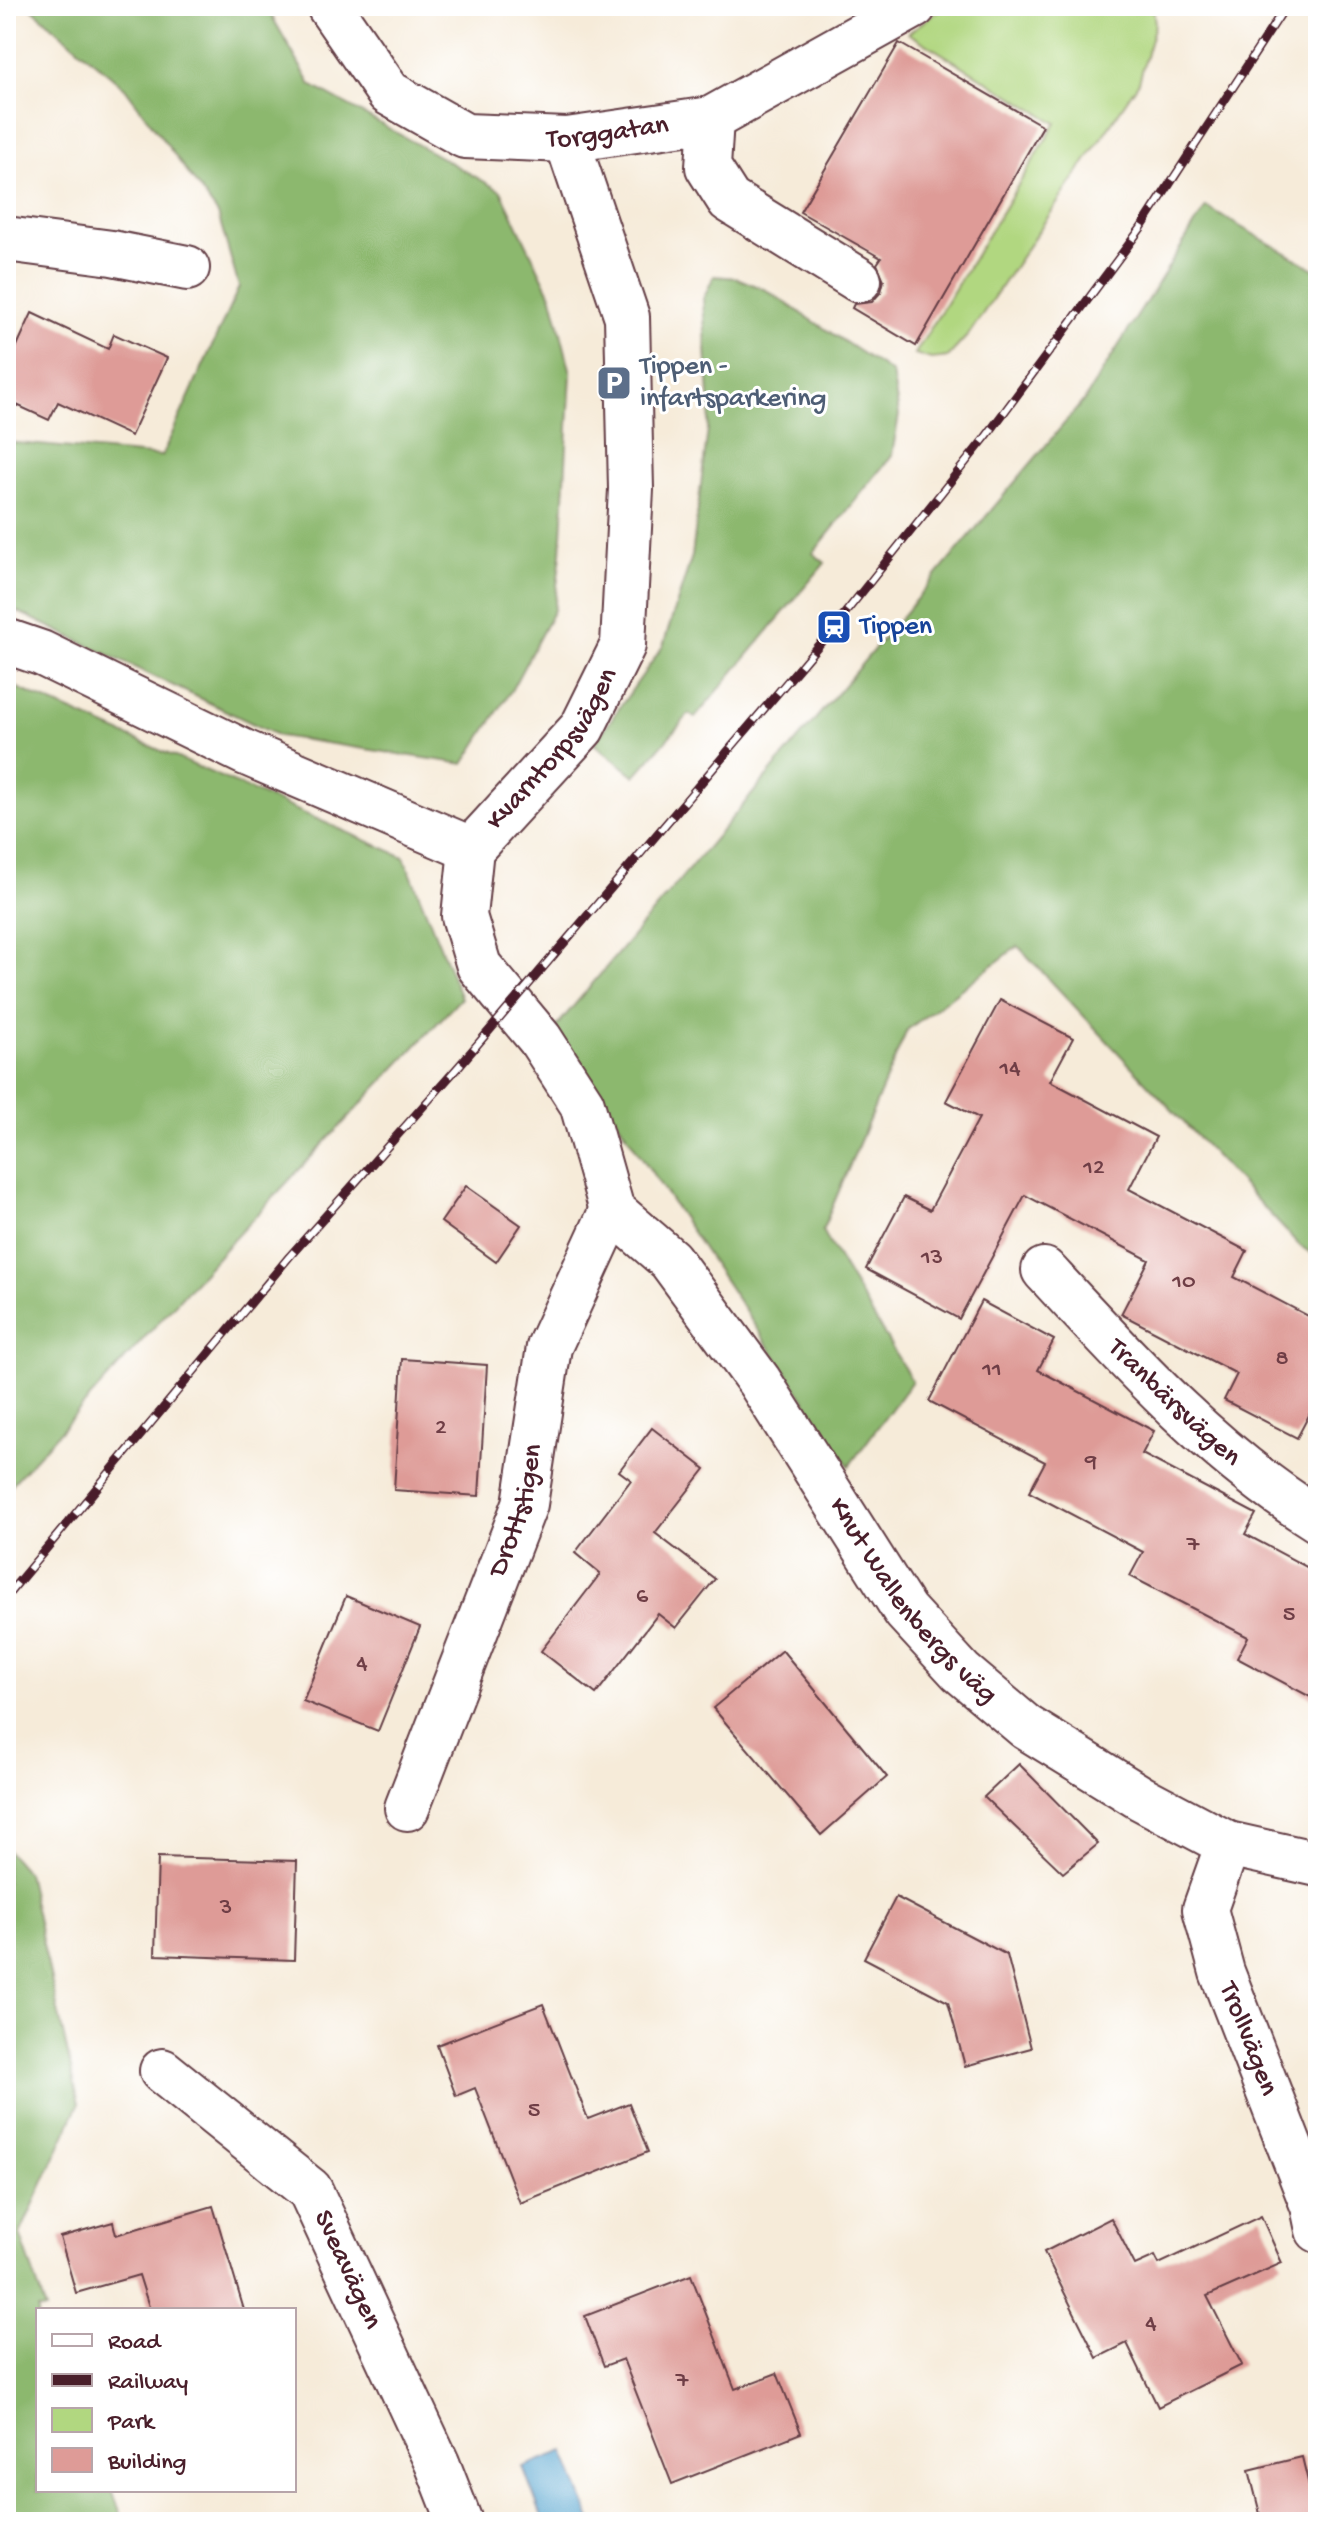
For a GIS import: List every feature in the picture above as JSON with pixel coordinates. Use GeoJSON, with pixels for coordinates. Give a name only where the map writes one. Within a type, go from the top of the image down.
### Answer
{"type":"FeatureCollection","features":[{"type":"Feature","properties":{"kind":"street","name":"Torggatan"},"geometry":{"type":"LineString","coordinates":[[329,6],[389,93],[465,136],[567,140],[711,119],[914,6]]}},
{"type":"Feature","properties":{"kind":"street"},"geometry":{"type":"LineString","coordinates":[[711,119],[708,167],[729,200],[859,280]]}},
{"type":"Feature","properties":{"kind":"street","name":"Kvarntorpsvägen"},"geometry":{"type":"LineString","coordinates":[[6,641],[41,653],[244,752],[471,849],[582,728],[623,645],[631,489],[627,317],[567,140]]}},
{"type":"Feature","properties":{"kind":"street"},"geometry":{"type":"LineString","coordinates":[[6,239],[112,253],[187,268]]}},
{"type":"Feature","properties":{"kind":"street"},"geometry":{"type":"LineString","coordinates":[[471,849],[464,916],[479,966],[540,1039],[582,1104],[612,1210]]}},
{"type":"Feature","properties":{"kind":"street","name":"Drottstigen"},"geometry":{"type":"LineString","coordinates":[[407,1808],[525,1504],[549,1347],[612,1210]]}},
{"type":"Feature","properties":{"kind":"street","name":"Knut Wallenbergs väg"},"geometry":{"type":"LineString","coordinates":[[612,1210],[670,1260],[759,1381],[905,1611],[961,1672],[1026,1727],[1141,1798],[1228,1844],[1318,1864]]}},
{"type":"Feature","properties":{"kind":"street","name":"Tranbärsvägen"},"geometry":{"type":"LineString","coordinates":[[1044,1270],[1157,1392],[1279,1496],[1318,1520]]}},
{"type":"Feature","properties":{"kind":"street","name":"Trollvägen"},"geometry":{"type":"LineString","coordinates":[[1228,1844],[1205,1909],[1222,1972],[1313,2206],[1318,2230]]}},
{"type":"Feature","properties":{"kind":"street","name":"Sveavägen"},"geometry":{"type":"LineString","coordinates":[[162,2071],[310,2190],[437,2463],[460,2522]]}},
{"type":"Feature","properties":{"kind":"green space"},"geometry":{"type":"Polygon","coordinates":[[[29,6],[266,6],[311,85],[501,191],[552,297],[571,373],[561,554],[554,610],[512,689],[464,764],[279,736],[6,606],[6,442],[162,456],[239,287],[218,214],[125,88],[29,6]]]}},
{"type":"Feature","properties":{"kind":"green space"},"geometry":{"type":"Polygon","coordinates":[[[945,6],[1153,6],[1155,24],[1139,82],[969,334],[948,357],[931,359],[915,354],[1056,123],[908,33],[945,6]]]}},
{"type":"Feature","properties":{"kind":"green space"},"geometry":{"type":"Polygon","coordinates":[[[1206,207],[1318,271],[1318,1258],[1299,1245],[1018,946],[907,1030],[822,1231],[912,1381],[849,1466],[555,1028],[1085,399],[1206,207]]]}},
{"type":"Feature","properties":{"kind":"green space"},"geometry":{"type":"Polygon","coordinates":[[[714,276],[737,278],[766,290],[892,373],[899,415],[892,455],[813,553],[825,563],[695,718],[689,714],[635,776],[594,744],[663,646],[692,556],[710,413],[703,299],[714,276]]]}},
{"type":"Feature","properties":{"kind":"green space"},"geometry":{"type":"Polygon","coordinates":[[[6,683],[404,857],[461,998],[231,1242],[6,1491],[6,683]]]}},
{"type":"Feature","properties":{"kind":"green space"},"geometry":{"type":"Polygon","coordinates":[[[6,1849],[27,1873],[79,2104],[20,2234],[45,2308],[36,2308],[36,2492],[113,2492],[124,2522],[6,2522],[6,1849]]]}},
{"type":"Feature","properties":{"kind":"water"},"geometry":{"type":"Polygon","coordinates":[[[564,2451],[592,2522],[544,2522],[523,2467],[564,2451]]]}},
{"type":"Feature","properties":{"kind":"building"},"geometry":{"type":"Polygon","coordinates":[[[899,43],[1043,126],[916,346],[852,308],[854,304],[872,302],[881,292],[884,280],[877,264],[881,258],[800,212],[899,43]]]}},
{"type":"Feature","properties":{"kind":"building"},"geometry":{"type":"Polygon","coordinates":[[[32,313],[108,349],[114,334],[167,358],[131,436],[58,402],[49,420],[6,400],[6,370],[32,313]]]}},
{"type":"Feature","properties":{"kind":"building"},"geometry":{"type":"Polygon","coordinates":[[[1000,1000],[1073,1038],[1050,1081],[1156,1137],[1129,1189],[1247,1251],[1234,1277],[1318,1321],[1318,1398],[1297,1438],[1224,1400],[1237,1374],[1121,1314],[1149,1260],[1025,1195],[959,1319],[866,1269],[904,1197],[930,1210],[979,1118],[946,1101],[1000,1000]]]}},
{"type":"Feature","properties":{"kind":"building"},"geometry":{"type":"Polygon","coordinates":[[[466,1186],[521,1225],[496,1262],[441,1222],[466,1186]]]}},
{"type":"Feature","properties":{"kind":"building"},"geometry":{"type":"Polygon","coordinates":[[[981,1301],[1054,1340],[1038,1370],[1154,1431],[1142,1454],[1256,1514],[1245,1534],[1318,1573],[1318,1701],[1237,1658],[1248,1637],[1130,1576],[1143,1552],[1029,1492],[1045,1462],[929,1401],[981,1301]]]}},
{"type":"Feature","properties":{"kind":"building"},"geometry":{"type":"Polygon","coordinates":[[[402,1359],[487,1365],[479,1496],[394,1490],[402,1359]]]}},
{"type":"Feature","properties":{"kind":"building"},"geometry":{"type":"Polygon","coordinates":[[[652,1428],[705,1469],[655,1533],[715,1579],[676,1628],[658,1614],[596,1694],[541,1651],[600,1574],[575,1553],[631,1480],[619,1471],[652,1428]]]}},
{"type":"Feature","properties":{"kind":"building"},"geometry":{"type":"Polygon","coordinates":[[[346,1596],[420,1627],[378,1731],[303,1701],[346,1596]]]}},
{"type":"Feature","properties":{"kind":"building"},"geometry":{"type":"Polygon","coordinates":[[[782,1650],[887,1777],[821,1835],[713,1708],[782,1650]]]}},
{"type":"Feature","properties":{"kind":"building"},"geometry":{"type":"Polygon","coordinates":[[[1019,1764],[1098,1844],[1063,1873],[984,1797],[1019,1764]]]}},
{"type":"Feature","properties":{"kind":"building"},"geometry":{"type":"Polygon","coordinates":[[[158,1857],[297,1861],[294,1960],[155,1955],[158,1857]]]}},
{"type":"Feature","properties":{"kind":"building"},"geometry":{"type":"Polygon","coordinates":[[[896,1897],[1007,1955],[1031,2048],[965,2066],[948,2002],[864,1958],[896,1897]]]}},
{"type":"Feature","properties":{"kind":"building"},"geometry":{"type":"Polygon","coordinates":[[[543,2004],[588,2119],[629,2103],[648,2152],[520,2203],[475,2088],[456,2096],[437,2045],[543,2004]]]}},
{"type":"Feature","properties":{"kind":"building"},"geometry":{"type":"Polygon","coordinates":[[[213,2206],[243,2308],[149,2308],[139,2275],[76,2293],[60,2237],[113,2222],[116,2235],[213,2206]]]}},
{"type":"Feature","properties":{"kind":"building"},"geometry":{"type":"Polygon","coordinates":[[[1261,2216],[1282,2263],[1207,2296],[1242,2365],[1158,2407],[1127,2343],[1097,2358],[1044,2252],[1111,2218],[1135,2265],[1155,2256],[1159,2264],[1261,2216]]]}},
{"type":"Feature","properties":{"kind":"building"},"geometry":{"type":"Polygon","coordinates":[[[691,2275],[735,2389],[777,2373],[801,2433],[672,2484],[623,2359],[604,2366],[585,2316],[691,2275]]]}},
{"type":"Feature","properties":{"kind":"building"},"geometry":{"type":"Polygon","coordinates":[[[1302,2457],[1318,2522],[1262,2522],[1249,2470],[1302,2457]]]}},
{"type":"Feature","properties":{"kind":"railway"},"geometry":{"type":"LineString","coordinates":[[6,1597],[289,1257],[459,1066],[834,627],[985,438],[1141,228],[1286,6]]}},
{"type":"Feature","properties":{"kind":"place","name":"Tippen - infartsparkering"},"geometry":{"type":"Point","coordinates":[614,383]}},
{"type":"Feature","properties":{"kind":"place","name":"Tippen"},"geometry":{"type":"Point","coordinates":[834,627]}}]}
